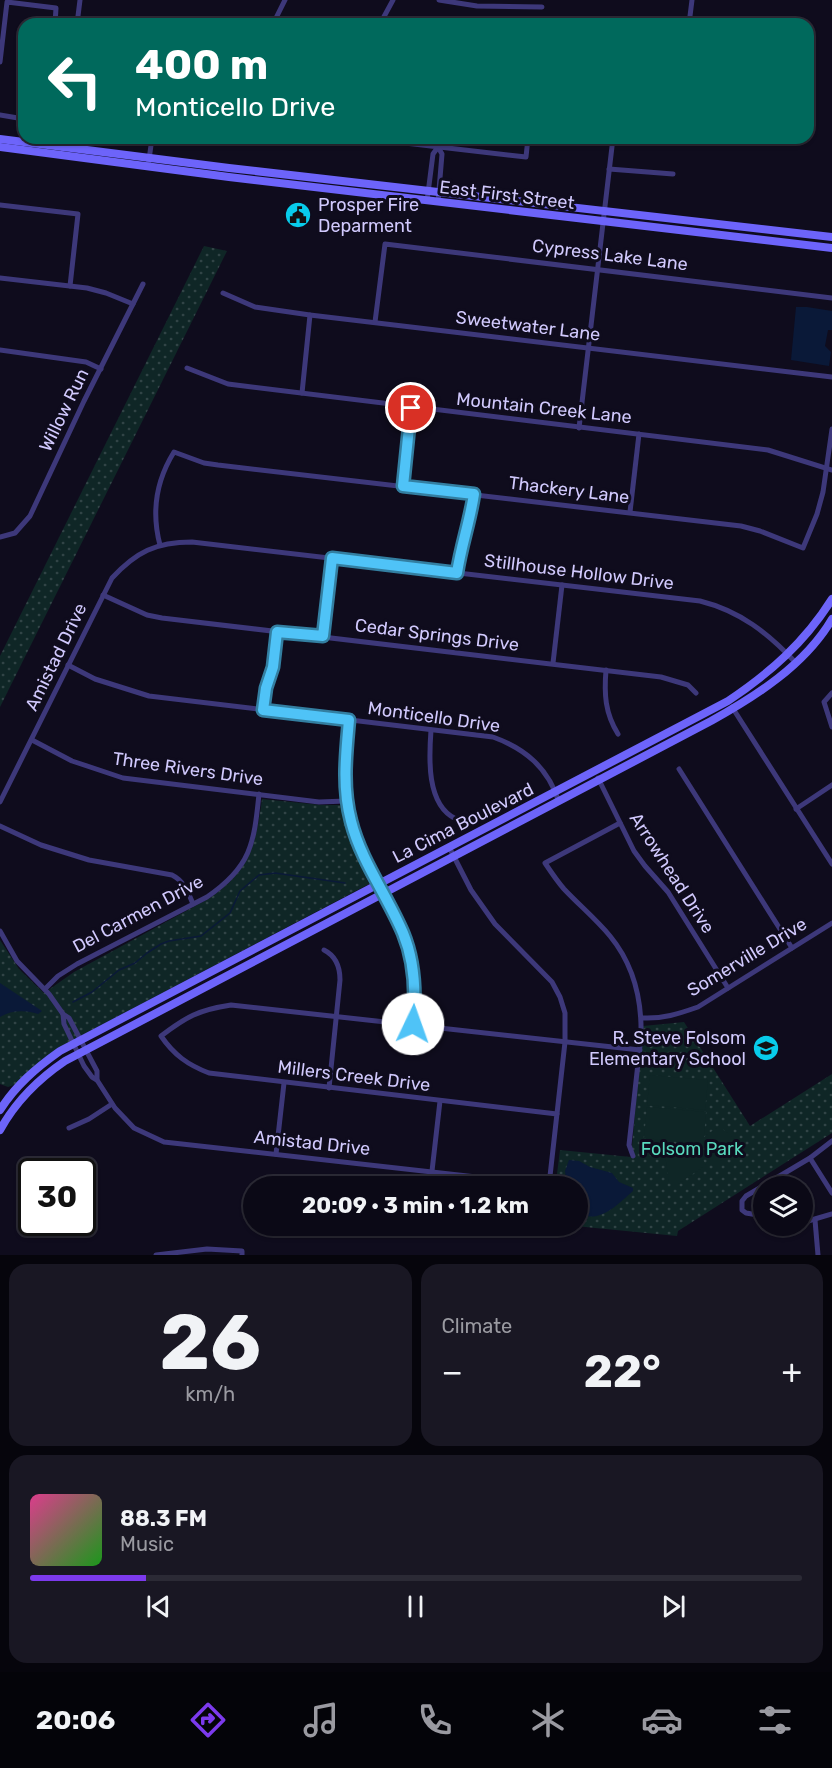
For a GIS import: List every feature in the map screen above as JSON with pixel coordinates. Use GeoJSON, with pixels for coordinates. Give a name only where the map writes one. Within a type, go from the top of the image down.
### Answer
{"type":"FeatureCollection","features":[{"type":"Feature","properties":{"kind":"street"},"geometry":{"type":"LineString","coordinates":[[78,18],[80,0]]}},
{"type":"Feature","properties":{"kind":"street"},"geometry":{"type":"LineString","coordinates":[[276,18],[285,0]]}},
{"type":"Feature","properties":{"kind":"street"},"geometry":{"type":"LineString","coordinates":[[383,18],[393,0]]}},
{"type":"Feature","properties":{"kind":"street"},"geometry":{"type":"LineString","coordinates":[[439,0],[477,6],[542,7]]}},
{"type":"Feature","properties":{"kind":"street"},"geometry":{"type":"LineString","coordinates":[[690,18],[692,0]]}},
{"type":"Feature","properties":{"kind":"street"},"geometry":{"type":"LineString","coordinates":[[0,62],[7,2],[56,8],[55,18]]}},
{"type":"Feature","properties":{"kind":"street"},"geometry":{"type":"LineString","coordinates":[[0,115],[18,118]]}},
{"type":"Feature","properties":{"kind":"street","name":"East First Street"},"geometry":{"type":"LineString","coordinates":[[0,139],[18,143]]}},
{"type":"Feature","properties":{"kind":"street","name":"East First Street"},"geometry":{"type":"LineString","coordinates":[[24,144],[63,152]]}},
{"type":"Feature","properties":{"kind":"street"},"geometry":{"type":"LineString","coordinates":[[63,152],[64,144]]}},
{"type":"Feature","properties":{"kind":"street"},"geometry":{"type":"LineString","coordinates":[[149,163],[151,144]]}},
{"type":"Feature","properties":{"kind":"street"},"geometry":{"type":"LineString","coordinates":[[413,144],[526,157],[527,144]]}},
{"type":"Feature","properties":{"kind":"street"},"geometry":{"type":"LineString","coordinates":[[579,428],[612,144]]}},
{"type":"Feature","properties":{"kind":"street","name":"East First Street"},"geometry":{"type":"LineString","coordinates":[[0,147],[63,152],[295,179],[331,178],[832,237]]}},
{"type":"Feature","properties":{"kind":"street"},"geometry":{"type":"LineString","coordinates":[[427,201],[433,154],[438,147]]}},
{"type":"Feature","properties":{"kind":"street"},"geometry":{"type":"LineString","coordinates":[[438,147],[442,154],[438,202]]}},
{"type":"Feature","properties":{"kind":"street"},"geometry":{"type":"LineString","coordinates":[[609,168],[673,174]]}},
{"type":"Feature","properties":{"kind":"street"},"geometry":{"type":"LineString","coordinates":[[330,188],[331,178]]}},
{"type":"Feature","properties":{"kind":"street","name":"East First Street"},"geometry":{"type":"LineString","coordinates":[[295,179],[330,188],[427,201],[832,248]]}},
{"type":"Feature","properties":{"kind":"street"},"geometry":{"type":"LineString","coordinates":[[0,205],[78,214],[70,286]]}},
{"type":"Feature","properties":{"kind":"street","name":"Cypress Lake Lane"},"geometry":{"type":"LineString","coordinates":[[375,322],[385,244],[832,298]]}},
{"type":"Feature","properties":{"kind":"street"},"geometry":{"type":"LineString","coordinates":[[0,278],[70,286],[106,293],[133,304]]}},
{"type":"Feature","properties":{"kind":"street","name":"Willow Run"},"geometry":{"type":"LineString","coordinates":[[0,537],[15,532],[30,516],[84,400],[143,284]]}},
{"type":"Feature","properties":{"kind":"street","name":"Sweetwater Lane"},"geometry":{"type":"LineString","coordinates":[[223,293],[255,307],[310,315],[832,377]]}},
{"type":"Feature","properties":{"kind":"street"},"geometry":{"type":"LineString","coordinates":[[302,393],[310,315]]}},
{"type":"Feature","properties":{"kind":"street"},"geometry":{"type":"LineString","coordinates":[[0,350],[71,359],[86,362],[101,369]]}},
{"type":"Feature","properties":{"kind":"street","name":"Mountain Creek Lane"},"geometry":{"type":"LineString","coordinates":[[187,368],[228,384],[768,450],[830,468]]}},
{"type":"Feature","properties":{"kind":"street"},"geometry":{"type":"LineString","coordinates":[[403,486],[411,408]]}},
{"type":"Feature","properties":{"kind":"street"},"geometry":{"type":"LineString","coordinates":[[830,468],[832,429]]}},
{"type":"Feature","properties":{"kind":"street"},"geometry":{"type":"LineString","coordinates":[[630,512],[639,434]]}},
{"type":"Feature","properties":{"kind":"street","name":"Thackery Lane"},"geometry":{"type":"LineString","coordinates":[[160,545],[155,520],[157,492],[174,452],[204,463],[218,465],[741,526],[803,548],[817,514],[830,468]]}},
{"type":"Feature","properties":{"kind":"street"},"geometry":{"type":"LineString","coordinates":[[457,573],[474,494]]}},
{"type":"Feature","properties":{"kind":"street","name":"Stillhouse Hollow Drive"},"geometry":{"type":"LineString","coordinates":[[160,545],[192,542],[700,601],[722,607],[743,617],[763,631],[796,663]]}},
{"type":"Feature","properties":{"kind":"street","name":"Amistad Drive"},"geometry":{"type":"LineString","coordinates":[[0,802],[112,578],[125,564],[152,547],[160,545]]}},
{"type":"Feature","properties":{"kind":"street"},"geometry":{"type":"LineString","coordinates":[[323,636],[332,558]]}},
{"type":"Feature","properties":{"kind":"street"},"geometry":{"type":"LineString","coordinates":[[553,663],[562,585]]}},
{"type":"Feature","properties":{"kind":"street","name":"Cedar Springs Drive"},"geometry":{"type":"LineString","coordinates":[[103,595],[147,615],[606,670],[674,680],[688,685],[696,693]]}},
{"type":"Feature","properties":{"kind":"street","name":"La Cima Boulevard"},"geometry":{"type":"LineString","coordinates":[[0,1110],[11,1093],[43,1063],[77,1042],[728,701],[749,688],[802,641],[829,609],[832,599]]}},
{"type":"Feature","properties":{"kind":"street","name":"La Cima Boulevard"},"geometry":{"type":"LineString","coordinates":[[0,1130],[21,1099],[47,1073],[82,1052],[734,709],[796,663],[825,632],[832,620]]}},
{"type":"Feature","properties":{"kind":"street"},"geometry":{"type":"LineString","coordinates":[[263,710],[266,688],[273,667],[277,632]]}},
{"type":"Feature","properties":{"kind":"street","name":"Monticello Drive"},"geometry":{"type":"LineString","coordinates":[[68,665],[95,679],[149,696],[493,737],[531,757],[540,766],[559,802]]}},
{"type":"Feature","properties":{"kind":"street"},"geometry":{"type":"LineString","coordinates":[[606,670],[604,689],[607,713],[618,734]]}},
{"type":"Feature","properties":{"kind":"street"},"geometry":{"type":"LineString","coordinates":[[832,693],[824,702],[832,727]]}},
{"type":"Feature","properties":{"kind":"street"},"geometry":{"type":"LineString","coordinates":[[728,701],[832,864]]}},
{"type":"Feature","properties":{"kind":"street"},"geometry":{"type":"LineString","coordinates":[[349,720],[345,768],[346,801],[356,838],[404,935],[411,958],[415,994],[413,1024]]}},
{"type":"Feature","properties":{"kind":"street"},"geometry":{"type":"LineString","coordinates":[[431,730],[429,759],[434,787],[446,815],[456,819]]}},
{"type":"Feature","properties":{"kind":"street","name":"Three Rivers Drive"},"geometry":{"type":"LineString","coordinates":[[32,740],[72,761],[123,778],[319,802],[346,801]]}},
{"type":"Feature","properties":{"kind":"street"},"geometry":{"type":"LineString","coordinates":[[679,769],[792,948]]}},
{"type":"Feature","properties":{"kind":"street","name":"Arrowhead Drive"},"geometry":{"type":"LineString","coordinates":[[594,772],[634,850],[668,892],[728,988]]}},
{"type":"Feature","properties":{"kind":"street"},"geometry":{"type":"LineString","coordinates":[[796,808],[832,786]]}},
{"type":"Feature","properties":{"kind":"street","name":"Del Carmen Drive"},"geometry":{"type":"LineString","coordinates":[[45,988],[76,964],[193,904],[224,885],[243,863],[248,853],[255,828],[259,794]]}},
{"type":"Feature","properties":{"kind":"street"},"geometry":{"type":"LineString","coordinates":[[620,823],[545,863],[561,887],[605,930],[620,951],[636,988],[642,1018],[629,1145],[633,1156]]}},
{"type":"Feature","properties":{"kind":"street"},"geometry":{"type":"LineString","coordinates":[[0,826],[41,845],[80,858],[135,870],[172,875],[185,886],[193,904]]}},
{"type":"Feature","properties":{"kind":"street"},"geometry":{"type":"LineString","coordinates":[[449,846],[471,890],[495,924],[552,982],[565,1013],[566,1042],[557,1114]]}},
{"type":"Feature","properties":{"kind":"street","name":"Somerville Drive"},"geometry":{"type":"LineString","coordinates":[[642,1018],[659,1019],[698,1007],[832,923]]}},
{"type":"Feature","properties":{"kind":"street","name":"Amistad Drive"},"geometry":{"type":"LineString","coordinates":[[0,931],[17,961],[45,988],[63,1014],[69,1018],[88,1072],[97,1080],[112,1104],[134,1128],[164,1142],[549,1185],[557,1114]]}},
{"type":"Feature","properties":{"kind":"street"},"geometry":{"type":"LineString","coordinates":[[324,950],[333,955],[340,971],[329,1088]]}},
{"type":"Feature","properties":{"kind":"street","name":"Millers Creek Drive"},"geometry":{"type":"LineString","coordinates":[[337,1016],[231,1005],[202,1011],[184,1018],[160,1036],[181,1060],[209,1073],[557,1114]]}},
{"type":"Feature","properties":{"kind":"street"},"geometry":{"type":"LineString","coordinates":[[337,1016],[640,1050]]}},
{"type":"Feature","properties":{"kind":"street"},"geometry":{"type":"LineString","coordinates":[[276,1154],[284,1083]]}},
{"type":"Feature","properties":{"kind":"street"},"geometry":{"type":"LineString","coordinates":[[11,1093],[21,1099]]}},
{"type":"Feature","properties":{"kind":"street"},"geometry":{"type":"LineString","coordinates":[[432,1172],[440,1101]]}},
{"type":"Feature","properties":{"kind":"street"},"geometry":{"type":"LineString","coordinates":[[69,1128],[89,1119],[112,1104]]}},
{"type":"Feature","properties":{"kind":"street"},"geometry":{"type":"LineString","coordinates":[[780,1176],[810,1158],[832,1141]]}},
{"type":"Feature","properties":{"kind":"street"},"geometry":{"type":"LineString","coordinates":[[810,1158],[832,1193]]}},
{"type":"Feature","properties":{"kind":"street"},"geometry":{"type":"LineString","coordinates":[[753,1192],[742,1201],[742,1210],[753,1214]]}},
{"type":"Feature","properties":{"kind":"street"},"geometry":{"type":"LineString","coordinates":[[818,1255],[815,1220],[832,1214]]}},
{"type":"Feature","properties":{"kind":"street"},"geometry":{"type":"LineString","coordinates":[[156,1255],[207,1249],[242,1251],[242,1255]]}},
{"type":"Feature","properties":{"kind":"green space"},"geometry":{"type":"Polygon","coordinates":[[[204,246],[227,251],[0,707],[0,656],[204,246]]]}},
{"type":"Feature","properties":{"kind":"green space"},"geometry":{"type":"Polygon","coordinates":[[[262,799],[343,805],[353,845],[369,884],[67,1043],[44,1058],[14,1085],[8,1087],[0,1084],[0,940],[19,969],[44,993],[74,972],[210,898],[223,888],[242,867],[249,855],[257,830],[262,799]]]}},
{"type":"Feature","properties":{"kind":"green space","name":"Folsom Park"},"geometry":{"type":"Polygon","coordinates":[[[684,1022],[750,1126],[832,1074],[832,1133],[764,1176],[753,1176],[753,1183],[678,1231],[677,1236],[588,1227],[588,1176],[557,1176],[560,1150],[631,1157],[643,1026],[684,1022]]]}},
{"type":"Feature","properties":{"kind":"green space"},"geometry":{"type":"Polygon","coordinates":[[[650,1075],[708,1080],[705,1110],[647,1105],[650,1075]]]}},
{"type":"Feature","properties":{"kind":"green space"},"geometry":{"type":"Polygon","coordinates":[[[647,1107],[706,1112],[704,1137],[719,1126],[740,1144],[715,1166],[706,1154],[704,1140],[703,1144],[644,1138],[647,1107]]]}},
{"type":"Feature","properties":{"kind":"green space"},"geometry":{"type":"Polygon","coordinates":[[[681,1146],[697,1150],[706,1165],[675,1186],[669,1182],[665,1155],[681,1146]]]}},
{"type":"Feature","properties":{"kind":"water"},"geometry":{"type":"Polygon","coordinates":[[[796,307],[832,311],[832,330],[828,330],[825,346],[831,352],[829,366],[791,360],[796,307]]]}},
{"type":"Feature","properties":{"kind":"water"},"geometry":{"type":"Polygon","coordinates":[[[0,983],[42,1011],[38,1014],[24,1011],[14,1012],[0,1017],[0,983]]]}},
{"type":"Feature","properties":{"kind":"water"},"geometry":{"type":"Polygon","coordinates":[[[569,1160],[579,1161],[590,1167],[612,1173],[619,1182],[633,1188],[633,1191],[615,1207],[601,1215],[588,1216],[588,1176],[566,1176],[569,1160]]]}},
{"type":"Feature","properties":{"kind":"waterway"},"geometry":{"type":"LineString","coordinates":[[73,1002],[92,992],[119,970],[135,963],[161,944],[201,936],[230,913],[240,891],[259,875],[275,873],[345,883]]}},
{"type":"Feature","properties":{"kind":"place","name":"Prosper Fire Deparment"},"geometry":{"type":"Point","coordinates":[298,215]}},
{"type":"Feature","properties":{"kind":"place","name":"R. Steve Folsom Elementary School"},"geometry":{"type":"Point","coordinates":[766,1048]}},
{"type":"Feature","properties":{"kind":"route"},"geometry":{"type":"LineString","coordinates":[[411,408],[403,486],[474,494],[457,573],[332,558],[323,636],[277,632],[273,667],[266,688],[263,710],[349,720],[345,768],[346,801],[356,838],[404,935],[411,958],[415,1005],[413,1024]]}}]}
